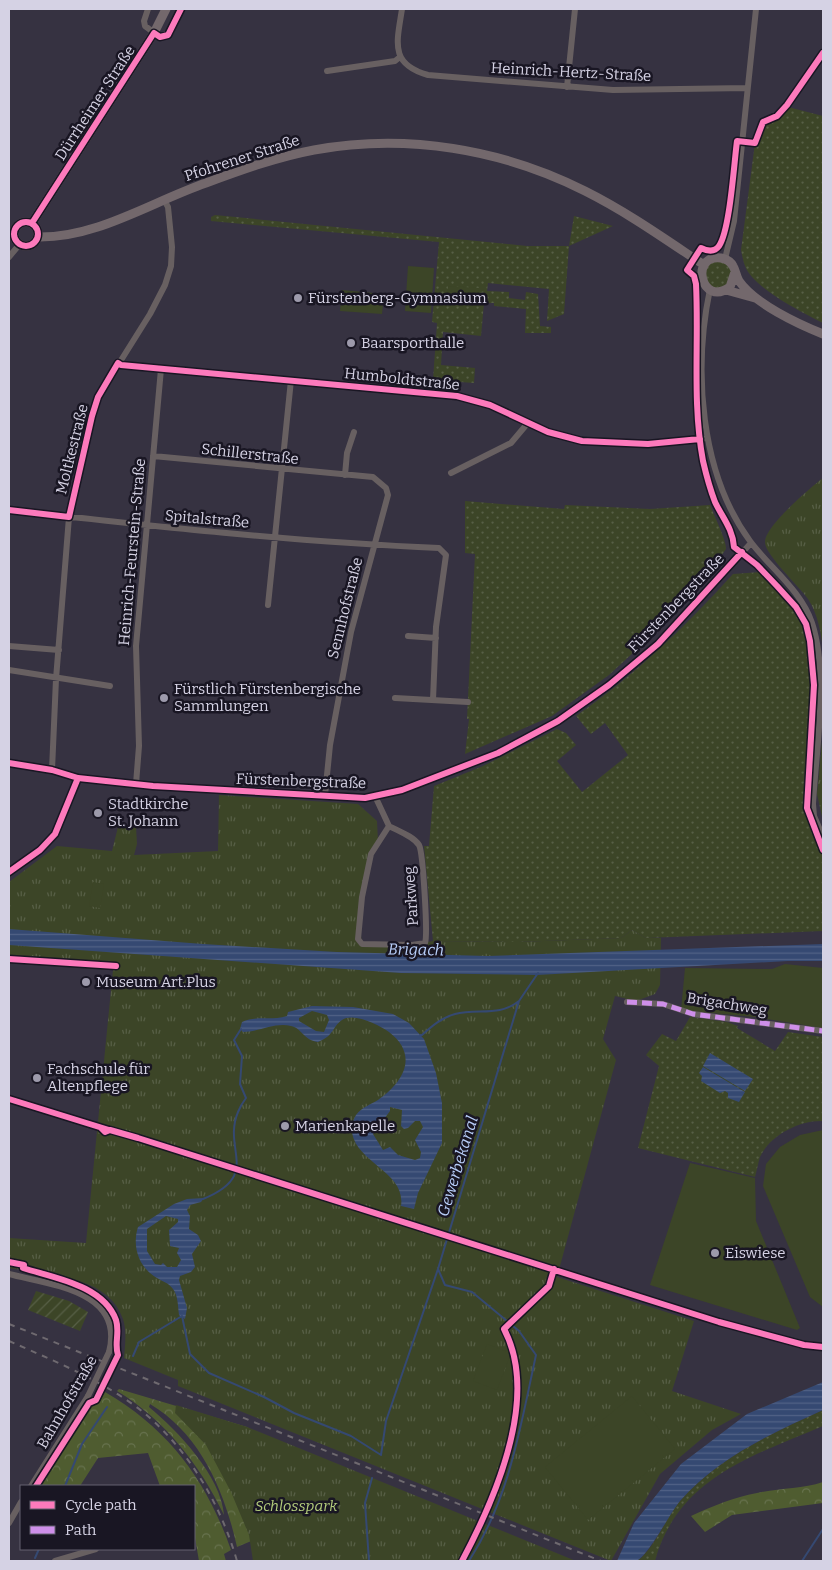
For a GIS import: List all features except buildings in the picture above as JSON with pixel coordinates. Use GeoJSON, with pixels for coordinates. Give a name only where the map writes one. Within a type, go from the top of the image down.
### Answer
{"type":"FeatureCollection","features":[{"type":"Feature","properties":{"kind":"main road","name":"Dürrheimer Straße"},"geometry":{"type":"LineString","coordinates":[[32,223],[154,33],[166,9]]}},
{"type":"Feature","properties":{"kind":"main road","name":"Pfohrener Straße"},"geometry":{"type":"LineString","coordinates":[[38,236],[57,237],[78,233],[246,168],[315,150],[380,144],[447,147],[510,161],[584,190],[618,209],[704,265]]}},
{"type":"Feature","properties":{"kind":"main road"},"geometry":{"type":"LineString","coordinates":[[23,222],[32,223],[37,229],[38,236],[30,246],[19,244],[14,240],[12,228],[23,222]]}},
{"type":"Feature","properties":{"kind":"main road"},"geometry":{"type":"LineString","coordinates":[[758,299],[726,290],[715,291],[705,286],[701,276],[704,265],[713,258],[726,259],[739,280],[758,299],[788,317],[823,334]]}},
{"type":"Feature","properties":{"kind":"main road"},"geometry":{"type":"LineString","coordinates":[[726,290],[733,282],[735,272]]}},
{"type":"Feature","properties":{"kind":"street"},"geometry":{"type":"LineString","coordinates":[[148,9],[144,21],[145,26],[160,37],[171,32],[181,9]]}},
{"type":"Feature","properties":{"kind":"street"},"geometry":{"type":"LineString","coordinates":[[328,71],[395,61],[400,57],[397,47],[402,9]]}},
{"type":"Feature","properties":{"kind":"street"},"geometry":{"type":"LineString","coordinates":[[567,87],[575,9]]}},
{"type":"Feature","properties":{"kind":"street"},"geometry":{"type":"LineString","coordinates":[[726,259],[734,221],[756,9]]}},
{"type":"Feature","properties":{"kind":"street","name":"Heinrich-Hertz-Straße"},"geometry":{"type":"LineString","coordinates":[[400,57],[411,68],[428,75],[613,90],[747,88]]}},
{"type":"Feature","properties":{"kind":"street","name":"Moltkestraße"},"geometry":{"type":"LineString","coordinates":[[52,770],[56,679],[69,517],[98,397],[150,314],[165,285],[171,266],[168,207],[164,200]]}},
{"type":"Feature","properties":{"kind":"street"},"geometry":{"type":"LineString","coordinates":[[9,257],[19,244]]}},
{"type":"Feature","properties":{"kind":"street"},"geometry":{"type":"LineString","coordinates":[[710,289],[702,351],[707,438],[727,502],[752,543],[803,604],[813,630],[821,674],[813,804],[814,816],[823,837]]}},
{"type":"Feature","properties":{"kind":"street","name":"Humboldtstraße"},"geometry":{"type":"LineString","coordinates":[[118,363],[121,365],[161,369],[457,396],[490,405],[527,424],[560,436],[602,443],[648,444],[707,438]]}},
{"type":"Feature","properties":{"kind":"street","name":"Heinrich-Feurstein-Straße"},"geometry":{"type":"LineString","coordinates":[[136,784],[138,738],[136,646],[145,526],[161,369]]}},
{"type":"Feature","properties":{"kind":"street"},"geometry":{"type":"LineString","coordinates":[[268,604],[291,380]]}},
{"type":"Feature","properties":{"kind":"street"},"geometry":{"type":"LineString","coordinates":[[451,474],[511,442],[527,424]]}},
{"type":"Feature","properties":{"kind":"street"},"geometry":{"type":"LineString","coordinates":[[345,475],[347,453],[354,432]]}},
{"type":"Feature","properties":{"kind":"street","name":"Schillerstraße"},"geometry":{"type":"LineString","coordinates":[[153,456],[281,470],[373,477],[386,488]]}},
{"type":"Feature","properties":{"kind":"street","name":"Sennhofstraße"},"geometry":{"type":"LineString","coordinates":[[325,795],[326,772],[343,668],[373,545],[388,495],[386,488]]}},
{"type":"Feature","properties":{"kind":"street","name":"Spitalstraße"},"geometry":{"type":"LineString","coordinates":[[9,510],[145,526],[373,545],[439,548],[444,551],[446,560],[436,638]]}},
{"type":"Feature","properties":{"kind":"street","name":"Fürstenbergstraße"},"geometry":{"type":"LineString","coordinates":[[9,763],[52,770],[78,778],[136,784],[365,798],[402,790],[498,753],[558,721],[609,685],[658,644],[752,543]]}},
{"type":"Feature","properties":{"kind":"street"},"geometry":{"type":"LineString","coordinates":[[408,636],[436,638],[433,700]]}},
{"type":"Feature","properties":{"kind":"street"},"geometry":{"type":"LineString","coordinates":[[9,646],[58,650]]}},
{"type":"Feature","properties":{"kind":"street"},"geometry":{"type":"LineString","coordinates":[[9,670],[21,670],[56,679],[110,686]]}},
{"type":"Feature","properties":{"kind":"street"},"geometry":{"type":"LineString","coordinates":[[395,698],[468,702]]}},
{"type":"Feature","properties":{"kind":"street"},"geometry":{"type":"LineString","coordinates":[[9,872],[40,850],[55,834],[78,778]]}},
{"type":"Feature","properties":{"kind":"street"},"geometry":{"type":"LineString","coordinates":[[375,796],[389,826]]}},
{"type":"Feature","properties":{"kind":"street","name":"Parkweg"},"geometry":{"type":"LineString","coordinates":[[389,826],[415,840],[420,846],[424,891],[425,943],[412,945],[362,944],[358,939],[362,897],[371,854],[389,826]]}},
{"type":"Feature","properties":{"kind":"street","name":"Brigachweg"},"geometry":{"type":"LineString","coordinates":[[627,1002],[663,1004],[694,1014],[823,1031]]}},
{"type":"Feature","properties":{"kind":"street"},"geometry":{"type":"LineString","coordinates":[[9,1099],[101,1128]]}},
{"type":"Feature","properties":{"kind":"street","name":"Bahnhofstraße"},"geometry":{"type":"LineString","coordinates":[[9,1274],[77,1292],[100,1306],[112,1331],[109,1352],[88,1396],[32,1485]]}},
{"type":"Feature","properties":{"kind":"street"},"geometry":{"type":"LineString","coordinates":[[719,1322],[804,1345]]}},
{"type":"Feature","properties":{"kind":"street"},"geometry":{"type":"LineString","coordinates":[[9,1523],[20,1504]]}},
{"type":"Feature","properties":{"kind":"street"},"geometry":{"type":"LineString","coordinates":[[55,1561],[93,1550]]}},
{"type":"Feature","properties":{"kind":"green space"},"geometry":{"type":"Polygon","coordinates":[[[788,107],[823,116],[823,323],[779,299],[758,283],[745,266],[741,250],[755,143],[765,123],[775,120],[788,107]]]}},
{"type":"Feature","properties":{"kind":"green space"},"geometry":{"type":"Polygon","coordinates":[[[215,215],[527,246],[569,246],[564,314],[547,321],[549,289],[488,283],[487,291],[509,292],[509,298],[525,300],[526,292],[538,294],[540,326],[551,327],[551,333],[525,333],[526,309],[494,306],[494,303],[484,303],[481,336],[443,332],[441,365],[475,368],[474,383],[433,380],[437,323],[432,322],[439,242],[211,221],[211,217],[215,215]]]}},
{"type":"Feature","properties":{"kind":"green space"},"geometry":{"type":"Polygon","coordinates":[[[574,216],[613,226],[569,246],[574,216]]]}},
{"type":"Feature","properties":{"kind":"green space"},"geometry":{"type":"Polygon","coordinates":[[[723,260],[733,270],[730,284],[717,289],[708,285],[704,271],[709,263],[723,260]]]}},
{"type":"Feature","properties":{"kind":"green space"},"geometry":{"type":"Polygon","coordinates":[[[408,266],[434,268],[431,313],[405,311],[408,266]]]}},
{"type":"Feature","properties":{"kind":"green space"},"geometry":{"type":"Polygon","coordinates":[[[448,286],[479,288],[479,302],[447,300],[448,286]]]}},
{"type":"Feature","properties":{"kind":"green space"},"geometry":{"type":"Polygon","coordinates":[[[342,290],[384,294],[382,314],[340,311],[342,290]]]}},
{"type":"Feature","properties":{"kind":"green space"},"geometry":{"type":"Polygon","coordinates":[[[823,478],[823,650],[818,624],[808,599],[770,555],[765,542],[767,535],[780,517],[823,478]]]}},
{"type":"Feature","properties":{"kind":"green space"},"geometry":{"type":"Polygon","coordinates":[[[465,501],[564,509],[565,505],[650,509],[710,505],[726,549],[707,576],[660,628],[609,675],[552,716],[465,754],[469,719],[467,719],[475,554],[465,553],[465,501]]]}},
{"type":"Feature","properties":{"kind":"green space"},"geometry":{"type":"Polygon","coordinates":[[[761,572],[793,607],[808,639],[812,715],[805,766],[807,777],[805,799],[810,824],[823,857],[823,931],[646,938],[632,930],[621,938],[518,942],[433,941],[424,846],[429,846],[434,786],[483,766],[557,729],[566,733],[576,745],[557,761],[582,792],[628,755],[605,723],[591,734],[576,716],[619,684],[659,650],[733,574],[761,572]]]}},
{"type":"Feature","properties":{"kind":"green space"},"geometry":{"type":"Polygon","coordinates":[[[823,731],[823,821],[817,794],[823,731]]]}},
{"type":"Feature","properties":{"kind":"green space","name":"Schlosspark"},"geometry":{"type":"Polygon","coordinates":[[[219,795],[358,804],[377,821],[378,841],[371,854],[359,919],[362,944],[412,945],[433,941],[518,942],[621,938],[632,930],[646,938],[661,938],[660,985],[655,994],[636,1001],[615,996],[603,1039],[616,1060],[557,1277],[694,1321],[672,1391],[741,1414],[712,1430],[660,1474],[611,1561],[178,1386],[178,1380],[124,1358],[125,1333],[123,1319],[115,1304],[104,1293],[90,1285],[75,1280],[9,1268],[9,1238],[86,1243],[113,970],[9,963],[9,882],[57,846],[112,851],[118,827],[136,827],[137,844],[134,855],[218,851],[219,795]]]}},
{"type":"Feature","properties":{"kind":"green space"},"geometry":{"type":"Polygon","coordinates":[[[93,882],[104,884],[100,908],[89,906],[93,882]]]}},
{"type":"Feature","properties":{"kind":"green space"},"geometry":{"type":"Polygon","coordinates":[[[785,964],[823,968],[823,1028],[754,1017],[681,1010],[685,968],[772,969],[785,964]]]}},
{"type":"Feature","properties":{"kind":"green space"},"geometry":{"type":"Polygon","coordinates":[[[690,1017],[727,1022],[738,1026],[737,1028],[775,1051],[788,1032],[823,1037],[823,1121],[814,1121],[796,1126],[778,1136],[760,1157],[755,1177],[638,1148],[659,1066],[646,1055],[662,1034],[676,1041],[690,1017]]]}},
{"type":"Feature","properties":{"kind":"green space"},"geometry":{"type":"Polygon","coordinates":[[[823,1130],[823,1307],[810,1297],[763,1186],[766,1164],[780,1147],[800,1135],[823,1130]]]}},
{"type":"Feature","properties":{"kind":"green space","name":"Eiswiese"},"geometry":{"type":"Polygon","coordinates":[[[690,1163],[755,1178],[756,1221],[800,1328],[797,1330],[650,1285],[690,1163]]]}},
{"type":"Feature","properties":{"kind":"green space"},"geometry":{"type":"Polygon","coordinates":[[[36,1291],[69,1301],[88,1312],[80,1331],[28,1310],[36,1291]]]}},
{"type":"Feature","properties":{"kind":"green space"},"geometry":{"type":"Polygon","coordinates":[[[487,1344],[511,1353],[497,1390],[473,1381],[487,1344]]]}},
{"type":"Feature","properties":{"kind":"green space"},"geometry":{"type":"Polygon","coordinates":[[[119,1389],[247,1427],[278,1447],[256,1539],[237,1547],[226,1506],[218,1486],[197,1448],[183,1431],[150,1404],[149,1407],[185,1441],[207,1470],[221,1500],[224,1515],[204,1479],[180,1445],[151,1416],[117,1391],[119,1389]]]}},
{"type":"Feature","properties":{"kind":"green space"},"geometry":{"type":"Polygon","coordinates":[[[105,1392],[128,1407],[167,1440],[183,1459],[210,1501],[221,1525],[231,1550],[224,1554],[226,1561],[199,1561],[195,1538],[195,1485],[160,1485],[148,1453],[98,1458],[81,1485],[39,1485],[89,1404],[100,1401],[105,1392]]]}},
{"type":"Feature","properties":{"kind":"green space"},"geometry":{"type":"Polygon","coordinates":[[[632,1396],[675,1449],[588,1520],[545,1467],[632,1396]]]}},
{"type":"Feature","properties":{"kind":"green space","name":"Schlosspark"},"geometry":{"type":"Polygon","coordinates":[[[176,1405],[247,1427],[576,1561],[253,1561],[249,1535],[231,1492],[206,1445],[175,1413],[176,1405]]]}},
{"type":"Feature","properties":{"kind":"green space"},"geometry":{"type":"Polygon","coordinates":[[[823,1410],[823,1426],[744,1460],[699,1490],[681,1510],[666,1533],[655,1561],[638,1560],[649,1550],[680,1501],[711,1472],[746,1448],[823,1410]]]}},
{"type":"Feature","properties":{"kind":"green space"},"geometry":{"type":"Polygon","coordinates":[[[823,1482],[823,1503],[732,1515],[705,1532],[691,1516],[715,1505],[740,1497],[823,1482]]]}},
{"type":"Feature","properties":{"kind":"water"},"geometry":{"type":"Polygon","coordinates":[[[9,929],[337,952],[488,956],[823,944],[823,961],[788,961],[537,975],[401,973],[9,945],[9,929]]]}},
{"type":"Feature","properties":{"kind":"water"},"geometry":{"type":"Polygon","coordinates":[[[312,1006],[353,1007],[393,1014],[409,1023],[424,1039],[436,1073],[442,1103],[442,1143],[418,1193],[414,1209],[401,1206],[401,1194],[396,1185],[389,1176],[363,1153],[356,1144],[352,1133],[353,1121],[358,1112],[387,1093],[401,1077],[406,1059],[404,1050],[389,1032],[360,1018],[342,1020],[327,1037],[318,1042],[309,1039],[295,1027],[285,1025],[243,1032],[240,1029],[242,1022],[287,1016],[288,1012],[312,1006]],[[312,1011],[299,1018],[299,1021],[316,1031],[324,1032],[329,1020],[327,1015],[312,1011]],[[390,1107],[390,1111],[373,1134],[383,1150],[390,1147],[398,1155],[415,1160],[420,1158],[421,1152],[415,1140],[423,1127],[420,1121],[415,1121],[408,1128],[404,1129],[401,1126],[402,1110],[390,1107]]]}},
{"type":"Feature","properties":{"kind":"water"},"geometry":{"type":"Polygon","coordinates":[[[710,1053],[753,1079],[745,1091],[703,1066],[710,1053]]]}},
{"type":"Feature","properties":{"kind":"water"},"geometry":{"type":"Polygon","coordinates":[[[703,1067],[745,1092],[739,1102],[728,1098],[728,1093],[725,1091],[720,1093],[701,1081],[702,1076],[699,1073],[703,1067]]]}},
{"type":"Feature","properties":{"kind":"water"},"geometry":{"type":"Polygon","coordinates":[[[204,1198],[201,1202],[190,1205],[187,1210],[190,1216],[189,1229],[198,1235],[201,1241],[192,1254],[195,1267],[191,1272],[180,1276],[179,1280],[187,1308],[185,1319],[179,1315],[177,1298],[173,1289],[150,1273],[141,1262],[136,1249],[136,1234],[138,1227],[174,1204],[187,1199],[204,1198]],[[166,1216],[147,1229],[147,1251],[155,1264],[161,1265],[163,1263],[167,1267],[177,1267],[181,1260],[177,1253],[179,1248],[170,1246],[169,1230],[178,1222],[178,1219],[166,1216]]]}},
{"type":"Feature","properties":{"kind":"water"},"geometry":{"type":"Polygon","coordinates":[[[823,1382],[823,1410],[784,1428],[728,1459],[680,1501],[641,1558],[634,1562],[617,1561],[634,1523],[681,1464],[747,1414],[823,1382]]]}},
{"type":"Feature","properties":{"kind":"waterway","name":"Gewerbekanal"},"geometry":{"type":"LineString","coordinates":[[469,1561],[495,1512],[504,1487],[519,1435],[536,1355],[519,1331],[472,1292],[445,1285],[438,1269],[519,1001],[538,973]]}},
{"type":"Feature","properties":{"kind":"waterway"},"geometry":{"type":"LineString","coordinates":[[420,1035],[445,1018],[455,1014],[496,1011],[519,1001]]}},
{"type":"Feature","properties":{"kind":"waterway"},"geometry":{"type":"LineString","coordinates":[[203,1199],[221,1190],[231,1181],[236,1171],[234,1126],[238,1112],[246,1098],[240,1084],[242,1056],[234,1040],[241,1029]]}},
{"type":"Feature","properties":{"kind":"waterway"},"geometry":{"type":"LineString","coordinates":[[182,1316],[190,1354],[209,1373],[264,1397],[294,1413],[351,1436],[381,1455],[386,1421],[438,1269]]}},
{"type":"Feature","properties":{"kind":"waterway"},"geometry":{"type":"LineString","coordinates":[[133,1356],[139,1342],[182,1316]]}},
{"type":"Feature","properties":{"kind":"waterway"},"geometry":{"type":"LineString","coordinates":[[65,1485],[82,1444],[107,1407]]}},
{"type":"Feature","properties":{"kind":"waterway"},"geometry":{"type":"LineString","coordinates":[[369,1561],[365,1503],[372,1478]]}},
{"type":"Feature","properties":{"kind":"waterway"},"geometry":{"type":"LineString","coordinates":[[802,1561],[823,1529]]}},
{"type":"Feature","properties":{"kind":"waterway"},"geometry":{"type":"LineString","coordinates":[[35,1558],[39,1550]]}},
{"type":"Feature","properties":{"kind":"railway"},"geometry":{"type":"LineString","coordinates":[[9,1324],[601,1561]]}},
{"type":"Feature","properties":{"kind":"railway"},"geometry":{"type":"LineString","coordinates":[[9,1341],[95,1381],[128,1401],[160,1427],[189,1461],[212,1499],[222,1519],[237,1561]]}},
{"type":"Feature","properties":{"kind":"marked path"},"geometry":{"type":"LineString","coordinates":[[627,1002],[663,1004],[693,1014],[823,1031]]}},
{"type":"Feature","properties":{"kind":"cycle path"},"geometry":{"type":"LineString","coordinates":[[32,223],[154,33],[160,37],[168,35],[181,9]]}},
{"type":"Feature","properties":{"kind":"cycle path"},"geometry":{"type":"LineString","coordinates":[[823,53],[787,105],[777,116],[763,122],[755,143],[737,141],[729,212],[723,238],[715,250],[708,251],[701,248],[687,270],[694,276],[696,284],[698,417],[703,461],[711,492],[729,529],[734,547],[757,565],[796,607],[806,624],[810,641],[814,685],[807,808],[823,850]]}},
{"type":"Feature","properties":{"kind":"cycle path"},"geometry":{"type":"LineString","coordinates":[[26,222],[35,225],[38,234],[35,243],[26,246],[17,243],[14,234],[17,225],[26,222]]}},
{"type":"Feature","properties":{"kind":"cycle path"},"geometry":{"type":"LineString","coordinates":[[9,510],[69,517],[98,397],[118,363],[121,365],[457,396],[490,405],[548,432],[582,441],[648,444],[700,439]]}},
{"type":"Feature","properties":{"kind":"cycle path"},"geometry":{"type":"LineString","coordinates":[[9,763],[52,770],[78,778],[153,786],[365,798],[402,790],[498,753],[558,721],[609,685],[658,644],[742,552]]}},
{"type":"Feature","properties":{"kind":"cycle path"},"geometry":{"type":"LineString","coordinates":[[9,872],[40,850],[55,834],[78,778]]}},
{"type":"Feature","properties":{"kind":"cycle path"},"geometry":{"type":"LineString","coordinates":[[9,959],[116,966]]}},
{"type":"Feature","properties":{"kind":"cycle path"},"geometry":{"type":"LineString","coordinates":[[9,1099],[109,1130]]}},
{"type":"Feature","properties":{"kind":"cycle path"},"geometry":{"type":"LineString","coordinates":[[101,1128],[105,1132],[110,1130],[138,1138],[719,1322],[804,1345],[823,1347]]}},
{"type":"Feature","properties":{"kind":"cycle path"},"geometry":{"type":"LineString","coordinates":[[9,1262],[24,1265],[23,1268],[63,1280],[89,1291],[110,1308],[117,1324],[118,1355],[96,1400],[89,1403],[37,1485]]}},
{"type":"Feature","properties":{"kind":"cycle path"},"geometry":{"type":"LineString","coordinates":[[462,1561],[488,1508],[499,1478],[509,1447],[515,1416],[517,1385],[514,1356],[504,1329],[549,1286],[554,1269]]}},
{"type":"Feature","properties":{"kind":"place","name":"Fürstenberg-Gymnasium"},"geometry":{"type":"Point","coordinates":[298,298]}},
{"type":"Feature","properties":{"kind":"place","name":"Baarsporthalle"},"geometry":{"type":"Point","coordinates":[351,343]}},
{"type":"Feature","properties":{"kind":"place","name":"Fürstlich Fürstenbergische Sammlungen"},"geometry":{"type":"Point","coordinates":[164,698]}},
{"type":"Feature","properties":{"kind":"place","name":"Stadtkirche St. Johann"},"geometry":{"type":"Point","coordinates":[98,813]}},
{"type":"Feature","properties":{"kind":"place","name":"Museum Art.Plus"},"geometry":{"type":"Point","coordinates":[86,982]}},
{"type":"Feature","properties":{"kind":"place","name":"Fachschule für Altenpflege"},"geometry":{"type":"Point","coordinates":[37,1078]}},
{"type":"Feature","properties":{"kind":"place","name":"Marienkapelle"},"geometry":{"type":"Point","coordinates":[285,1126]}},
{"type":"Feature","properties":{"kind":"place","name":"Eiswiese"},"geometry":{"type":"Point","coordinates":[715,1253]}},
{"type":"Feature","properties":{"kind":"water label","name":"Brigach"},"geometry":{"type":"Point","coordinates":[416,949]}}]}
